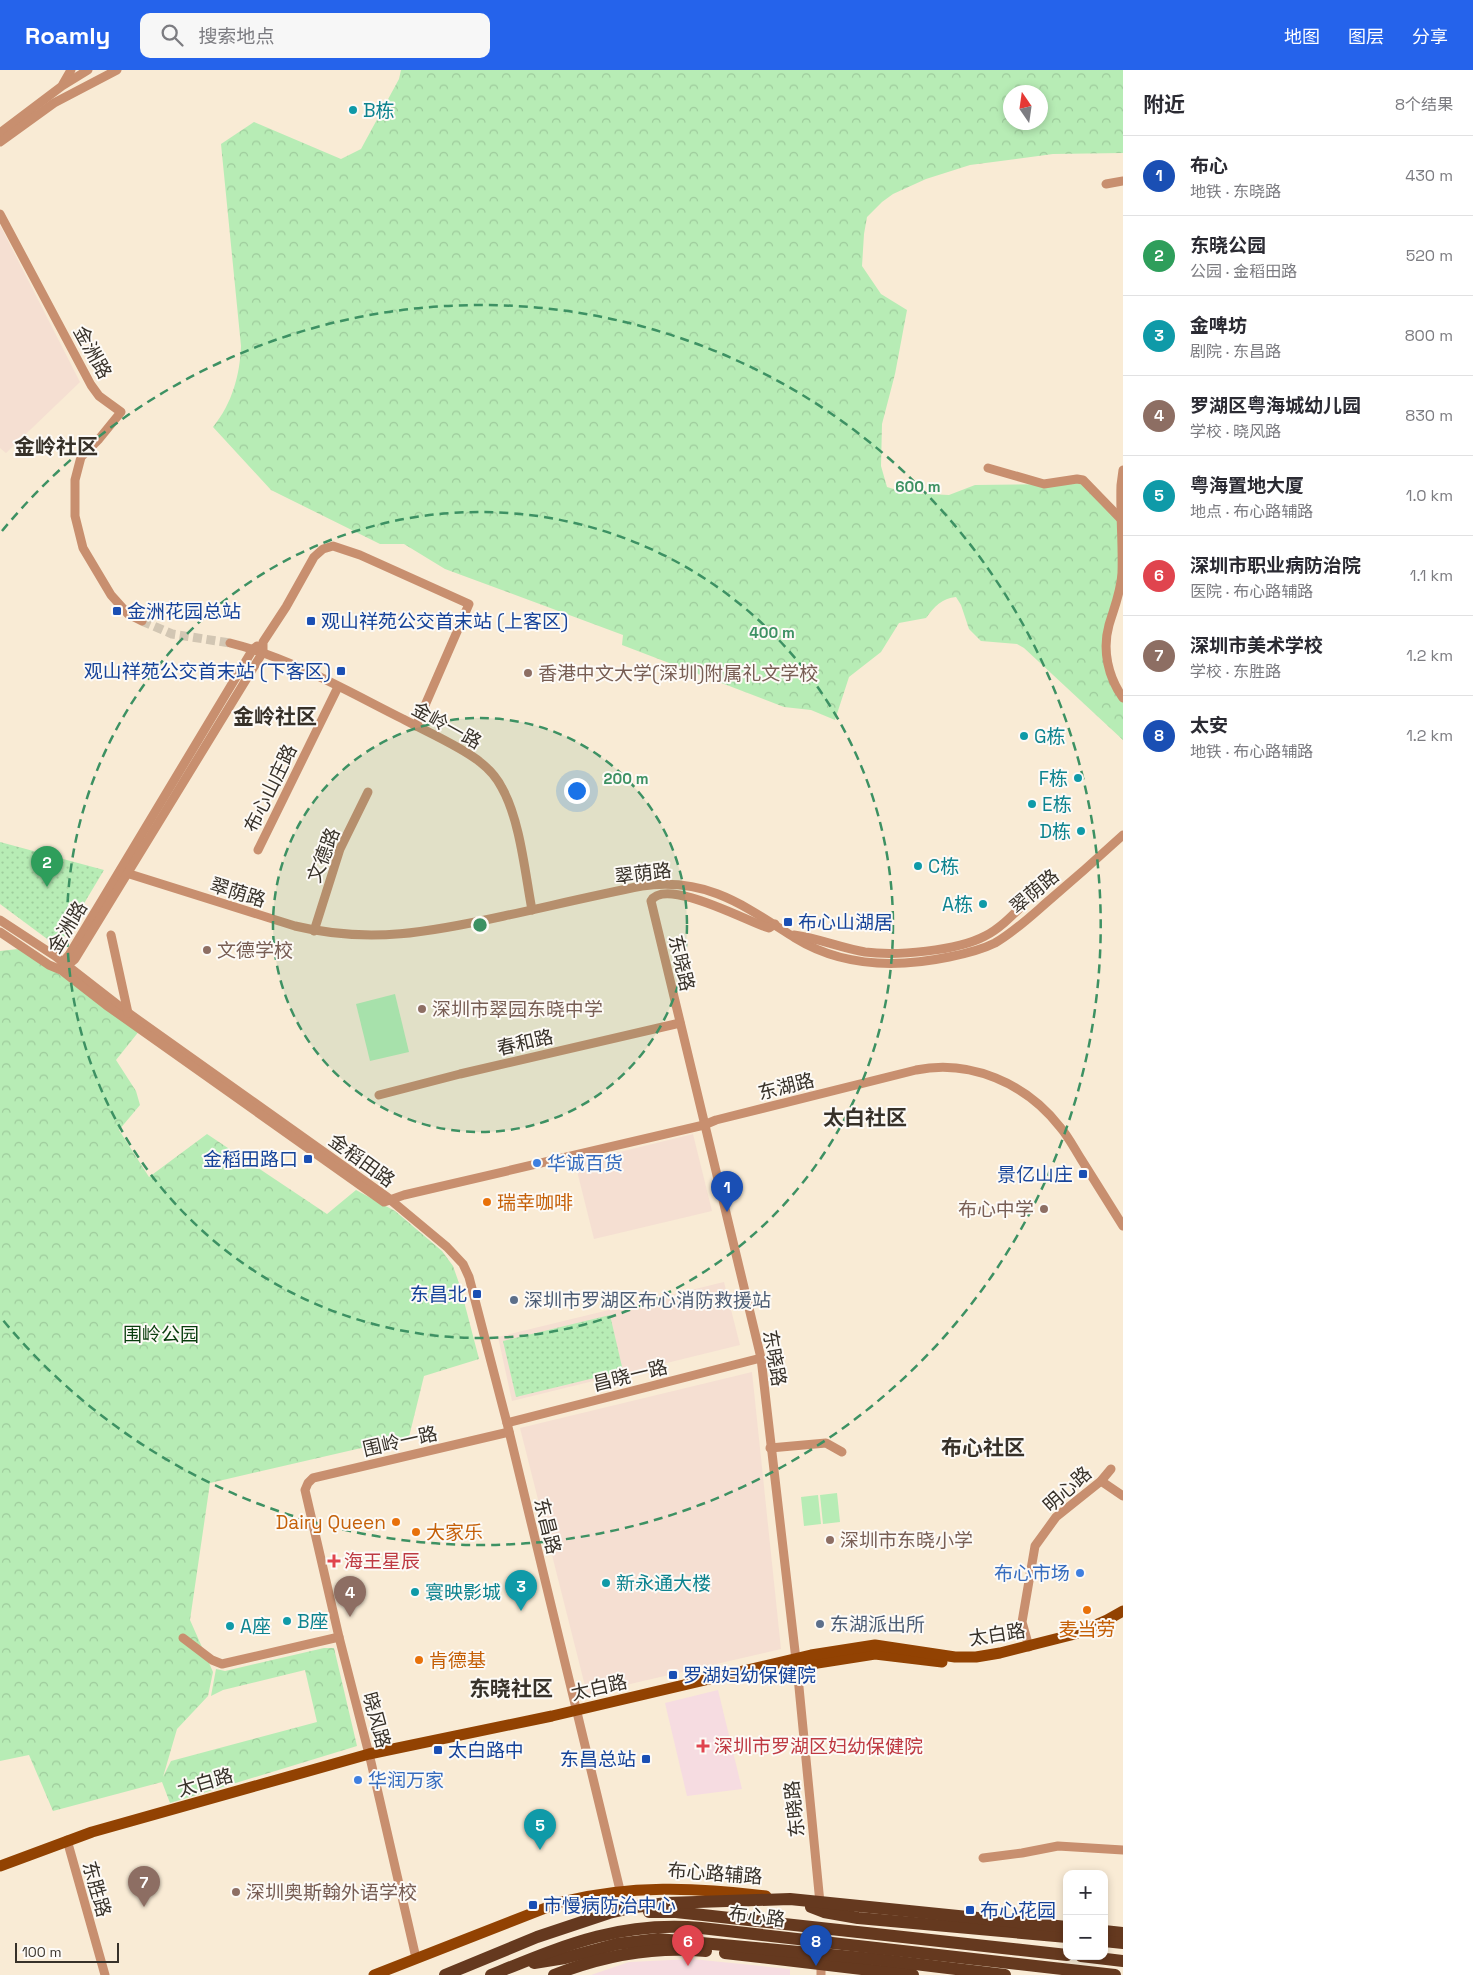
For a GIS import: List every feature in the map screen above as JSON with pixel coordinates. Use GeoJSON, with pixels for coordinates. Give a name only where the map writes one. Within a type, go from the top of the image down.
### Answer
{"type":"FeatureCollection","features":[{"type":"Feature","properties":{"kind":"highway","name":"布心路辅路"},"geometry":{"type":"LineString","coordinates":[[790,1899],[1063,1927]]}},
{"type":"Feature","properties":{"kind":"highway","name":"布心路"},"geometry":{"type":"LineString","coordinates":[[445,1975],[537,1937],[609,1913],[650,1904],[790,1899]]}},
{"type":"Feature","properties":{"kind":"highway"},"geometry":{"type":"LineString","coordinates":[[790,1899],[824,1912],[858,1918],[1063,1937]]}},
{"type":"Feature","properties":{"kind":"highway","name":"布心路"},"geometry":{"type":"LineString","coordinates":[[584,1922],[626,1914],[676,1912],[1063,1955]]}},
{"type":"Feature","properties":{"kind":"highway","name":"布心路"},"geometry":{"type":"LineString","coordinates":[[491,1975],[566,1945],[598,1935],[627,1929],[675,1926],[1115,1975]]}},
{"type":"Feature","properties":{"kind":"highway"},"geometry":{"type":"LineString","coordinates":[[1108,1931],[1123,1932]]}},
{"type":"Feature","properties":{"kind":"highway"},"geometry":{"type":"LineString","coordinates":[[505,1970],[565,1958],[616,1944],[658,1939],[1005,1975]]}},
{"type":"Feature","properties":{"kind":"highway"},"geometry":{"type":"LineString","coordinates":[[1108,1941],[1123,1942]]}},
{"type":"Feature","properties":{"kind":"highway"},"geometry":{"type":"LineString","coordinates":[[554,1975],[603,1958],[632,1952],[662,1949],[714,1952],[821,1970],[913,1975]]}},
{"type":"Feature","properties":{"kind":"highway"},"geometry":{"type":"LineString","coordinates":[[1108,1959],[1123,1960]]}},
{"type":"Feature","properties":{"kind":"highway"},"geometry":{"type":"LineString","coordinates":[[894,1962],[940,1975]]}},
{"type":"Feature","properties":{"kind":"main road","name":"太白路"},"geometry":{"type":"LineString","coordinates":[[0,1866],[68,1844],[370,1758],[875,1645],[955,1657],[972,1657],[1029,1647],[1075,1634],[1123,1611]]}},
{"type":"Feature","properties":{"kind":"main road","name":"太白路"},"geometry":{"type":"LineString","coordinates":[[796,1662],[875,1654],[970,1664],[1072,1642],[1123,1618]]}},
{"type":"Feature","properties":{"kind":"main road","name":"太白路"},"geometry":{"type":"LineString","coordinates":[[0,1873],[68,1844]]}},
{"type":"Feature","properties":{"kind":"main road","name":"布心路辅路"},"geometry":{"type":"LineString","coordinates":[[374,1975],[561,1902],[588,1895],[620,1890],[660,1888],[702,1889],[790,1899]]}},
{"type":"Feature","properties":{"kind":"street"},"geometry":{"type":"LineString","coordinates":[[62,86],[71,70]]}},
{"type":"Feature","properties":{"kind":"street"},"geometry":{"type":"LineString","coordinates":[[0,133],[62,86],[88,70]]}},
{"type":"Feature","properties":{"kind":"street"},"geometry":{"type":"LineString","coordinates":[[0,142],[54,103],[117,70]]}},
{"type":"Feature","properties":{"kind":"street"},"geometry":{"type":"LineString","coordinates":[[1106,184],[1123,181]]}},
{"type":"Feature","properties":{"kind":"street","name":"金洲路"},"geometry":{"type":"LineString","coordinates":[[0,214],[91,385],[99,396],[121,412],[81,457],[75,480],[75,516],[83,548],[111,596],[128,614],[142,621]]}},
{"type":"Feature","properties":{"kind":"street"},"geometry":{"type":"LineString","coordinates":[[988,468],[1044,484],[1077,479],[1083,480],[1120,518]]}},
{"type":"Feature","properties":{"kind":"street"},"geometry":{"type":"LineString","coordinates":[[1123,470],[1120,485],[1122,583],[1107,632],[1106,648],[1111,676],[1123,698]]}},
{"type":"Feature","properties":{"kind":"street","name":"金洲路"},"geometry":{"type":"LineString","coordinates":[[124,873],[263,647],[314,558],[324,549],[333,546],[360,555],[469,604],[416,726]]}},
{"type":"Feature","properties":{"kind":"street"},"geometry":{"type":"LineString","coordinates":[[230,643],[253,649]]}},
{"type":"Feature","properties":{"kind":"street","name":"金岭一路"},"geometry":{"type":"LineString","coordinates":[[253,649],[263,647],[416,726],[479,761],[502,788],[516,829],[532,910]]}},
{"type":"Feature","properties":{"kind":"street","name":"金洲路"},"geometry":{"type":"LineString","coordinates":[[64,966],[76,959],[253,649]]}},
{"type":"Feature","properties":{"kind":"street","name":"布心山庄路"},"geometry":{"type":"LineString","coordinates":[[258,850],[338,687]]}},
{"type":"Feature","properties":{"kind":"street","name":"文德路"},"geometry":{"type":"LineString","coordinates":[[314,931],[340,849],[368,792]]}},
{"type":"Feature","properties":{"kind":"street","name":"翠荫路"},"geometry":{"type":"LineString","coordinates":[[124,873],[314,931],[355,936],[409,934],[445,929],[642,886],[675,884],[705,890],[731,899],[775,924],[807,946],[840,958],[859,962],[906,964],[963,954],[995,943],[1009,934],[1123,835]]}},
{"type":"Feature","properties":{"kind":"street","name":"东晓路"},"geometry":{"type":"LineString","coordinates":[[775,924],[769,928],[718,906],[686,896],[658,895],[652,898],[651,902],[761,1358],[796,1662],[820,1903]]}},
{"type":"Feature","properties":{"kind":"street"},"geometry":{"type":"LineString","coordinates":[[789,934],[805,936],[863,952],[893,954],[931,950],[984,937],[1032,896]]}},
{"type":"Feature","properties":{"kind":"street","name":"金稻田路"},"geometry":{"type":"LineString","coordinates":[[0,920],[55,956],[64,966],[131,1023],[376,1197],[384,1202],[391,1201]]}},
{"type":"Feature","properties":{"kind":"street","name":"金稻田路"},"geometry":{"type":"LineString","coordinates":[[0,932],[49,965],[64,966],[391,1201]]}},
{"type":"Feature","properties":{"kind":"street"},"geometry":{"type":"LineString","coordinates":[[111,935],[131,1023]]}},
{"type":"Feature","properties":{"kind":"street","name":"春和路"},"geometry":{"type":"LineString","coordinates":[[379,1095],[460,1074],[680,1023]]}},
{"type":"Feature","properties":{"kind":"street","name":"东湖路"},"geometry":{"type":"LineString","coordinates":[[391,1201],[404,1195],[704,1125],[716,1120],[926,1068],[950,1067],[998,1078],[1031,1098],[1055,1120],[1123,1226]]}},
{"type":"Feature","properties":{"kind":"street","name":"东昌路"},"geometry":{"type":"LineString","coordinates":[[391,1201],[443,1243],[463,1264],[476,1305],[508,1427],[620,1890]]}},
{"type":"Feature","properties":{"kind":"street","name":"昌晓一路"},"geometry":{"type":"LineString","coordinates":[[508,1427],[761,1358]]}},
{"type":"Feature","properties":{"kind":"street","name":"围岭一路"},"geometry":{"type":"LineString","coordinates":[[305,1490],[313,1478],[508,1427]]}},
{"type":"Feature","properties":{"kind":"street"},"geometry":{"type":"LineString","coordinates":[[770,1448],[826,1443],[842,1452]]}},
{"type":"Feature","properties":{"kind":"street","name":"明心路"},"geometry":{"type":"LineString","coordinates":[[1029,1647],[1022,1622],[1035,1546],[1056,1517],[1112,1470]]}},
{"type":"Feature","properties":{"kind":"street"},"geometry":{"type":"LineString","coordinates":[[1101,1481],[1123,1496]]}},
{"type":"Feature","properties":{"kind":"street","name":"晓风路"},"geometry":{"type":"LineString","coordinates":[[305,1490],[416,1958]]}},
{"type":"Feature","properties":{"kind":"street"},"geometry":{"type":"LineString","coordinates":[[183,1638],[212,1660],[222,1664],[339,1637]]}},
{"type":"Feature","properties":{"kind":"street","name":"东胜路"},"geometry":{"type":"LineString","coordinates":[[68,1844],[105,1975]]}},
{"type":"Feature","properties":{"kind":"street"},"geometry":{"type":"LineString","coordinates":[[982,1858],[1058,1846],[1123,1850]]}},
{"type":"Feature","properties":{"kind":"shaded area"},"geometry":{"type":"Polygon","coordinates":[[[0,225],[80,382],[6,453],[0,448],[0,225]]]}},
{"type":"Feature","properties":{"kind":"shaded area"},"geometry":{"type":"Polygon","coordinates":[[[693,1134],[712,1211],[594,1239],[575,1163],[693,1134]]]}},
{"type":"Feature","properties":{"kind":"shaded area"},"geometry":{"type":"Polygon","coordinates":[[[724,1282],[740,1345],[512,1401],[498,1337],[724,1282]]]}},
{"type":"Feature","properties":{"kind":"shaded area"},"geometry":{"type":"Polygon","coordinates":[[[752,1372],[781,1649],[587,1694],[520,1428],[752,1372]]]}},
{"type":"Feature","properties":{"kind":"shaded area","name":"深圳市罗湖区妇幼保健院"},"geometry":{"type":"Polygon","coordinates":[[[718,1690],[742,1789],[687,1796],[665,1703],[718,1690]]]}},
{"type":"Feature","properties":{"kind":"shaded area"},"geometry":{"type":"Polygon","coordinates":[[[692,1959],[790,1969],[790,1975],[591,1975],[629,1962],[692,1959]]]}},
{"type":"Feature","properties":{"kind":"green space"},"geometry":{"type":"Polygon","coordinates":[[[401,70],[1123,70],[1123,153],[1053,154],[970,165],[926,179],[893,194],[867,217],[862,266],[881,294],[907,310],[895,374],[882,424],[881,466],[887,487],[907,493],[949,495],[975,485],[1053,484],[1077,479],[1120,518],[1123,571],[1106,648],[1123,698],[1123,740],[1024,648],[1017,644],[981,641],[969,629],[961,605],[956,597],[947,599],[939,604],[926,618],[899,623],[881,652],[849,677],[835,720],[811,710],[784,707],[622,645],[623,635],[445,569],[404,544],[380,544],[271,490],[213,427],[225,409],[234,389],[239,368],[241,346],[221,144],[254,122],[341,159],[361,149],[399,79],[401,70]]]}},
{"type":"Feature","properties":{"kind":"green space"},"geometry":{"type":"Polygon","coordinates":[[[0,842],[104,870],[58,947],[0,904],[0,842]]]}},
{"type":"Feature","properties":{"kind":"green space","name":"围岭公园"},"geometry":{"type":"Polygon","coordinates":[[[18,949],[82,988],[140,1030],[116,1060],[136,1091],[140,1105],[119,1130],[149,1177],[207,1134],[327,1214],[356,1190],[395,1211],[442,1251],[453,1266],[479,1359],[424,1376],[409,1437],[210,1483],[190,1620],[213,1672],[208,1696],[177,1729],[163,1777],[171,1761],[317,1722],[305,1670],[223,1690],[211,1696],[216,1669],[225,1671],[324,1648],[334,1648],[357,1746],[170,1803],[162,1782],[53,1811],[29,1755],[0,1761],[0,951],[18,949]]]}},
{"type":"Feature","properties":{"kind":"green space"},"geometry":{"type":"Polygon","coordinates":[[[395,994],[409,1052],[370,1061],[356,1004],[395,994]]]}},
{"type":"Feature","properties":{"kind":"green space"},"geometry":{"type":"Polygon","coordinates":[[[610,1315],[623,1371],[516,1397],[503,1341],[610,1315]]]}},
{"type":"Feature","properties":{"kind":"green space"},"geometry":{"type":"Polygon","coordinates":[[[837,1493],[840,1522],[823,1524],[820,1495],[837,1493]]]}},
{"type":"Feature","properties":{"kind":"green space"},"geometry":{"type":"Polygon","coordinates":[[[818,1495],[821,1524],[804,1526],[801,1497],[818,1495]]]}},
{"type":"Feature","properties":{"kind":"tunnel"},"geometry":{"type":"LineString","coordinates":[[142,621],[172,634],[230,643]]}},
{"type":"Feature","properties":{"kind":"place","name":"B栋"},"geometry":{"type":"Point","coordinates":[353,110]}},
{"type":"Feature","properties":{"kind":"place","name":"金洲花园总站"},"geometry":{"type":"Point","coordinates":[117,611]}},
{"type":"Feature","properties":{"kind":"place","name":"观山祥苑公交首末站 (上客区)"},"geometry":{"type":"Point","coordinates":[311,621]}},
{"type":"Feature","properties":{"kind":"place","name":"观山祥苑公交首末站 (下客区)"},"geometry":{"type":"Point","coordinates":[341,671]}},
{"type":"Feature","properties":{"kind":"place","name":"香港中文大学(深圳)附属礼文学校"},"geometry":{"type":"Point","coordinates":[528,673]}},
{"type":"Feature","properties":{"kind":"place","name":"G栋"},"geometry":{"type":"Point","coordinates":[1024,736]}},
{"type":"Feature","properties":{"kind":"place","name":"F栋"},"geometry":{"type":"Point","coordinates":[1078,778]}},
{"type":"Feature","properties":{"kind":"place","name":"E栋"},"geometry":{"type":"Point","coordinates":[1032,804]}},
{"type":"Feature","properties":{"kind":"place","name":"D栋"},"geometry":{"type":"Point","coordinates":[1081,831]}},
{"type":"Feature","properties":{"kind":"place","name":"C栋"},"geometry":{"type":"Point","coordinates":[918,866]}},
{"type":"Feature","properties":{"kind":"place","name":"东晓公园"},"geometry":{"type":"Point","coordinates":[47,887]}},
{"type":"Feature","properties":{"kind":"place","name":"A栋"},"geometry":{"type":"Point","coordinates":[983,904]}},
{"type":"Feature","properties":{"kind":"place","name":"布心山湖居"},"geometry":{"type":"Point","coordinates":[788,922]}},
{"type":"Feature","properties":{"kind":"place","name":"文德学校"},"geometry":{"type":"Point","coordinates":[207,950]}},
{"type":"Feature","properties":{"kind":"place","name":"深圳市翠园东晓中学"},"geometry":{"type":"Point","coordinates":[422,1009]}},
{"type":"Feature","properties":{"kind":"place","name":"金稻田路口"},"geometry":{"type":"Point","coordinates":[308,1159]}},
{"type":"Feature","properties":{"kind":"place","name":"华诚百货"},"geometry":{"type":"Point","coordinates":[537,1163]}},
{"type":"Feature","properties":{"kind":"place","name":"景亿山庄"},"geometry":{"type":"Point","coordinates":[1083,1174]}},
{"type":"Feature","properties":{"kind":"place","name":"瑞幸咖啡"},"geometry":{"type":"Point","coordinates":[487,1202]}},
{"type":"Feature","properties":{"kind":"place","name":"布心中学"},"geometry":{"type":"Point","coordinates":[1044,1209]}},
{"type":"Feature","properties":{"kind":"place","name":"布心"},"geometry":{"type":"Point","coordinates":[727,1212]}},
{"type":"Feature","properties":{"kind":"place","name":"东昌北"},"geometry":{"type":"Point","coordinates":[477,1294]}},
{"type":"Feature","properties":{"kind":"place","name":"深圳市罗湖区布心消防救援站"},"geometry":{"type":"Point","coordinates":[514,1300]}},
{"type":"Feature","properties":{"kind":"place","name":"Dairy Queen"},"geometry":{"type":"Point","coordinates":[396,1522]}},
{"type":"Feature","properties":{"kind":"place","name":"大家乐"},"geometry":{"type":"Point","coordinates":[416,1532]}},
{"type":"Feature","properties":{"kind":"place","name":"深圳市东晓小学"},"geometry":{"type":"Point","coordinates":[830,1540]}},
{"type":"Feature","properties":{"kind":"place","name":"海王星辰"},"geometry":{"type":"Point","coordinates":[334,1561]}},
{"type":"Feature","properties":{"kind":"place","name":"布心市场"},"geometry":{"type":"Point","coordinates":[1080,1573]}},
{"type":"Feature","properties":{"kind":"place","name":"新永通大楼"},"geometry":{"type":"Point","coordinates":[606,1583]}},
{"type":"Feature","properties":{"kind":"place","name":"寰映影城"},"geometry":{"type":"Point","coordinates":[415,1592]}},
{"type":"Feature","properties":{"kind":"place","name":"麦当劳"},"geometry":{"type":"Point","coordinates":[1087,1610]}},
{"type":"Feature","properties":{"kind":"place","name":"金啤坊"},"geometry":{"type":"Point","coordinates":[521,1611]}},
{"type":"Feature","properties":{"kind":"place","name":"罗湖区粤海城幼儿园"},"geometry":{"type":"Point","coordinates":[350,1617]}},
{"type":"Feature","properties":{"kind":"place","name":"B座"},"geometry":{"type":"Point","coordinates":[287,1621]}},
{"type":"Feature","properties":{"kind":"place","name":"东湖派出所"},"geometry":{"type":"Point","coordinates":[820,1624]}},
{"type":"Feature","properties":{"kind":"place","name":"A座"},"geometry":{"type":"Point","coordinates":[230,1626]}},
{"type":"Feature","properties":{"kind":"place","name":"肯德基"},"geometry":{"type":"Point","coordinates":[419,1660]}},
{"type":"Feature","properties":{"kind":"place","name":"罗湖妇幼保健院"},"geometry":{"type":"Point","coordinates":[673,1675]}},
{"type":"Feature","properties":{"kind":"place","name":"深圳市罗湖区妇幼保健院"},"geometry":{"type":"Point","coordinates":[703,1746]}},
{"type":"Feature","properties":{"kind":"place","name":"太白路中"},"geometry":{"type":"Point","coordinates":[438,1750]}},
{"type":"Feature","properties":{"kind":"place","name":"东昌总站"},"geometry":{"type":"Point","coordinates":[646,1759]}},
{"type":"Feature","properties":{"kind":"place","name":"华润万家"},"geometry":{"type":"Point","coordinates":[358,1780]}},
{"type":"Feature","properties":{"kind":"place","name":"粤海置地大厦"},"geometry":{"type":"Point","coordinates":[540,1850]}},
{"type":"Feature","properties":{"kind":"place","name":"深圳奥斯翰外语学校"},"geometry":{"type":"Point","coordinates":[236,1892]}},
{"type":"Feature","properties":{"kind":"place","name":"市慢病防治中心"},"geometry":{"type":"Point","coordinates":[533,1905]}},
{"type":"Feature","properties":{"kind":"place","name":"深圳市美术学校"},"geometry":{"type":"Point","coordinates":[144,1907]}},
{"type":"Feature","properties":{"kind":"place","name":"布心花园"},"geometry":{"type":"Point","coordinates":[970,1910]}},
{"type":"Feature","properties":{"kind":"place","name":"深圳市职业病防治院"},"geometry":{"type":"Point","coordinates":[688,1966]}},
{"type":"Feature","properties":{"kind":"place","name":"太安"},"geometry":{"type":"Point","coordinates":[816,1966]}},
{"type":"Feature","properties":{"kind":"district","name":"金岭社区"},"geometry":{"type":"Point","coordinates":[56,447]}},
{"type":"Feature","properties":{"kind":"district","name":"金岭社区"},"geometry":{"type":"Point","coordinates":[275,717]}},
{"type":"Feature","properties":{"kind":"district","name":"太白社区"},"geometry":{"type":"Point","coordinates":[865,1118]}},
{"type":"Feature","properties":{"kind":"district","name":"布心社区"},"geometry":{"type":"Point","coordinates":[983,1448]}},
{"type":"Feature","properties":{"kind":"district","name":"东晓社区"},"geometry":{"type":"Point","coordinates":[511,1689]}}]}
